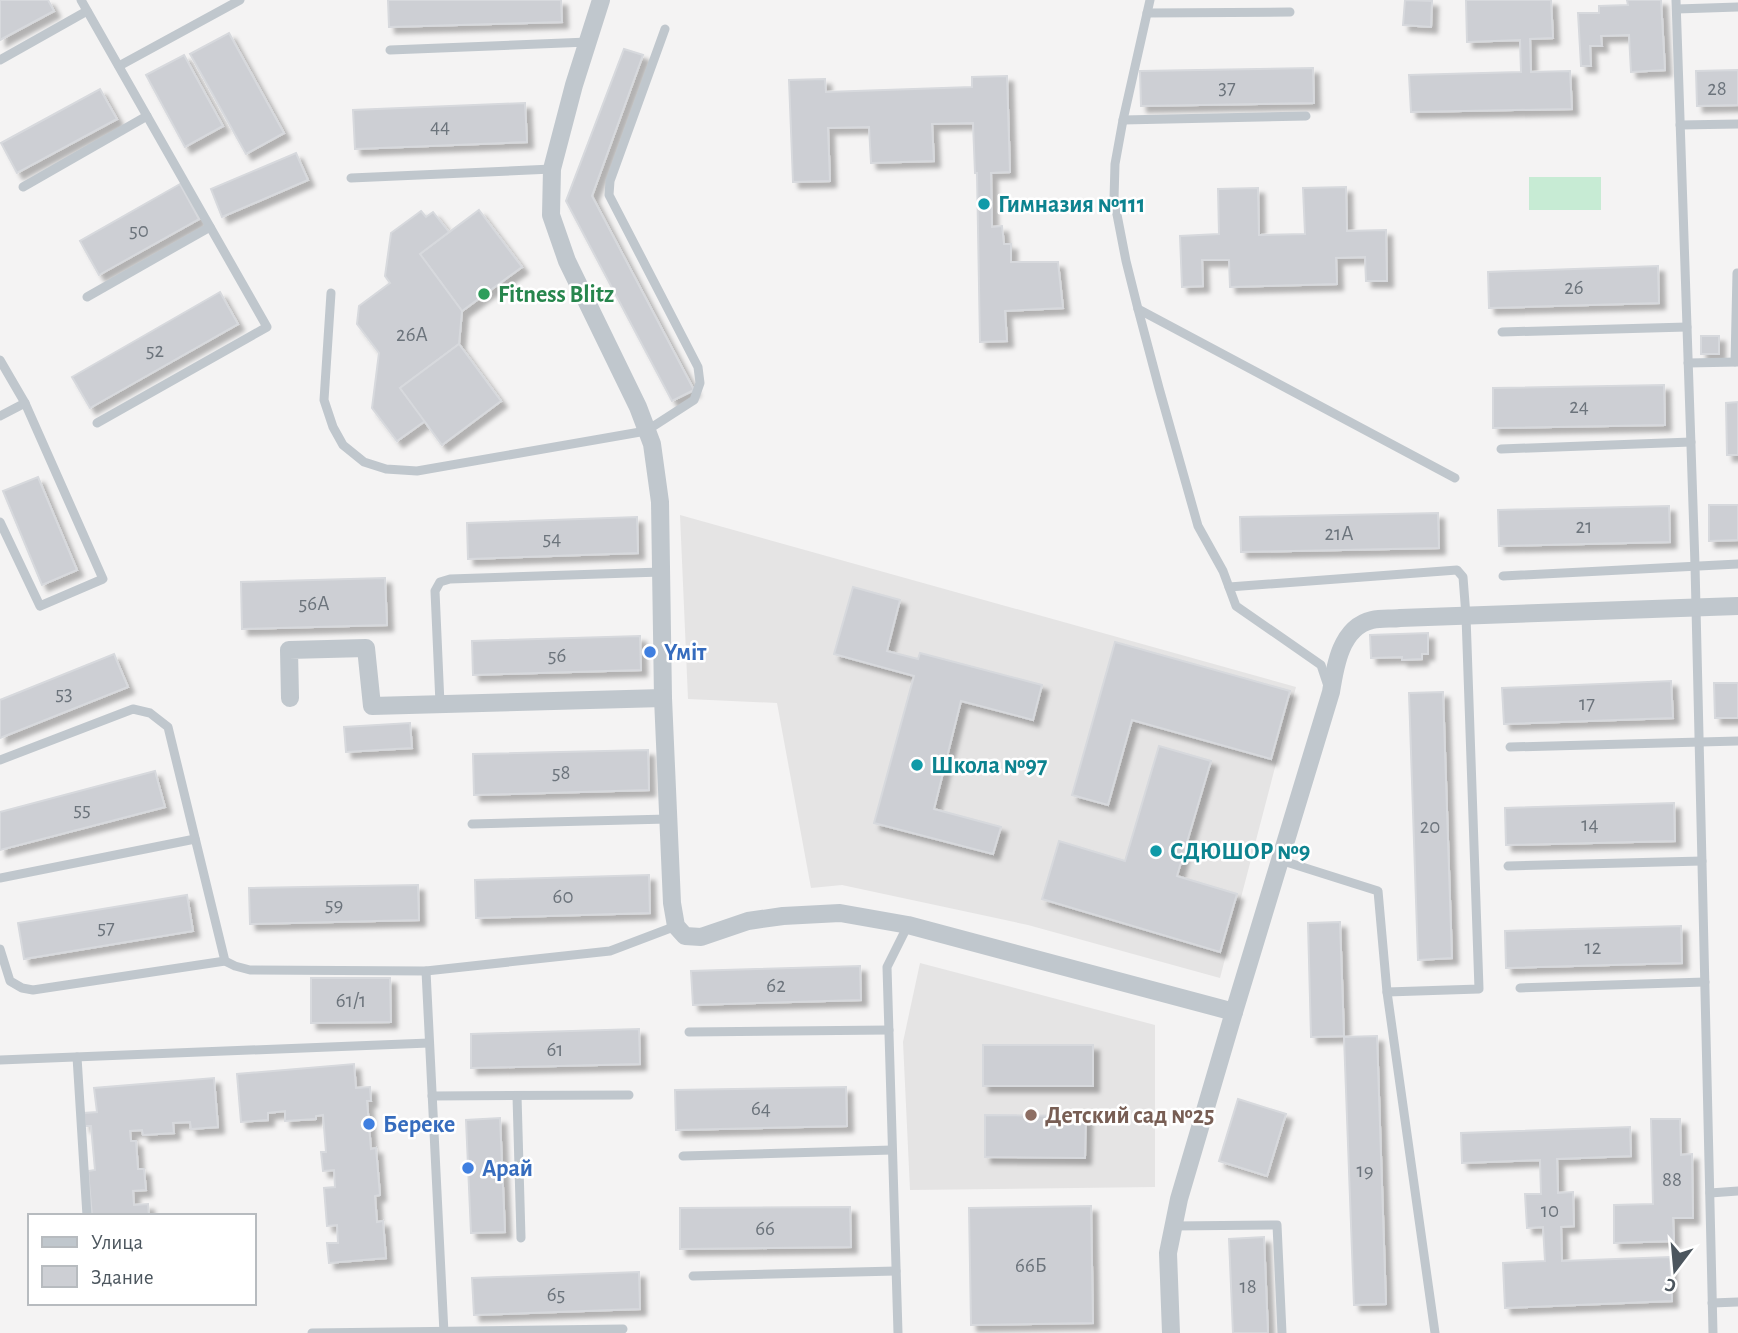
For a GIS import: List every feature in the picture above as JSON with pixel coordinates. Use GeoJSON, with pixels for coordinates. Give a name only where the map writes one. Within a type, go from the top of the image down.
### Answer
{"type":"FeatureCollection","features":[{"type":"Feature","properties":{"kind":"street"},"geometry":{"type":"LineString","coordinates":[[601,0],[574,85],[552,169],[551,215],[563,249],[638,407],[652,444],[660,502],[663,698],[672,903],[676,926],[685,936],[701,937],[748,921],[783,915],[840,913],[908,925],[1234,1012]]}},
{"type":"Feature","properties":{"kind":"street"},"geometry":{"type":"LineString","coordinates":[[1171,1333],[1168,1253],[1179,1199],[1331,692],[1334,668],[1343,644],[1356,626],[1372,620],[1738,606]]}},
{"type":"Feature","properties":{"kind":"street"},"geometry":{"type":"LineString","coordinates":[[290,698],[289,650],[366,648],[372,706],[663,698]]}},
{"type":"Feature","properties":{"kind":"lane"},"geometry":{"type":"LineString","coordinates":[[81,0],[267,327],[97,423]]}},
{"type":"Feature","properties":{"kind":"lane"},"geometry":{"type":"LineString","coordinates":[[119,66],[240,0]]}},
{"type":"Feature","properties":{"kind":"lane"},"geometry":{"type":"LineString","coordinates":[[1150,0],[1115,164],[1114,199],[1126,261],[1158,388],[1198,526],[1223,571],[1236,606],[1321,665],[1331,692]]}},
{"type":"Feature","properties":{"kind":"lane"},"geometry":{"type":"LineString","coordinates":[[1713,1333],[1695,565],[1676,4],[1738,7]]}},
{"type":"Feature","properties":{"kind":"lane"},"geometry":{"type":"LineString","coordinates":[[0,60],[87,11]]}},
{"type":"Feature","properties":{"kind":"lane"},"geometry":{"type":"LineString","coordinates":[[1147,13],[1290,12]]}},
{"type":"Feature","properties":{"kind":"lane"},"geometry":{"type":"LineString","coordinates":[[331,293],[324,400],[332,426],[343,444],[364,462],[386,469],[417,471],[646,430],[694,400],[700,383],[698,367],[609,195],[610,181],[665,29]]}},
{"type":"Feature","properties":{"kind":"lane"},"geometry":{"type":"LineString","coordinates":[[390,50],[588,42]]}},
{"type":"Feature","properties":{"kind":"lane"},"geometry":{"type":"LineString","coordinates":[[23,187],[147,116]]}},
{"type":"Feature","properties":{"kind":"lane"},"geometry":{"type":"LineString","coordinates":[[1123,120],[1306,116]]}},
{"type":"Feature","properties":{"kind":"lane"},"geometry":{"type":"LineString","coordinates":[[1681,125],[1738,124]]}},
{"type":"Feature","properties":{"kind":"lane"},"geometry":{"type":"LineString","coordinates":[[351,178],[552,169]]}},
{"type":"Feature","properties":{"kind":"lane"},"geometry":{"type":"LineString","coordinates":[[87,297],[210,227]]}},
{"type":"Feature","properties":{"kind":"lane"},"geometry":{"type":"LineString","coordinates":[[1688,363],[1736,362],[1737,273]]}},
{"type":"Feature","properties":{"kind":"lane"},"geometry":{"type":"LineString","coordinates":[[1138,309],[1455,478]]}},
{"type":"Feature","properties":{"kind":"lane"},"geometry":{"type":"LineString","coordinates":[[1502,332],[1687,327]]}},
{"type":"Feature","properties":{"kind":"lane"},"geometry":{"type":"LineString","coordinates":[[0,360],[25,403],[103,579],[40,606],[0,522]]}},
{"type":"Feature","properties":{"kind":"lane"},"geometry":{"type":"LineString","coordinates":[[0,416],[25,403]]}},
{"type":"Feature","properties":{"kind":"lane"},"geometry":{"type":"LineString","coordinates":[[1501,449],[1691,442]]}},
{"type":"Feature","properties":{"kind":"lane"},"geometry":{"type":"LineString","coordinates":[[1503,576],[1738,564]]}},
{"type":"Feature","properties":{"kind":"lane"},"geometry":{"type":"LineString","coordinates":[[1229,587],[1457,570],[1463,577],[1479,989],[1387,992]]}},
{"type":"Feature","properties":{"kind":"lane"},"geometry":{"type":"LineString","coordinates":[[440,704],[435,592],[440,582],[450,579],[661,572]]}},
{"type":"Feature","properties":{"kind":"lane"},"geometry":{"type":"LineString","coordinates":[[0,760],[133,709],[150,713],[168,727],[225,961]]}},
{"type":"Feature","properties":{"kind":"lane"},"geometry":{"type":"LineString","coordinates":[[1510,747],[1738,741]]}},
{"type":"Feature","properties":{"kind":"lane"},"geometry":{"type":"LineString","coordinates":[[472,824],[668,819]]}},
{"type":"Feature","properties":{"kind":"lane"},"geometry":{"type":"LineString","coordinates":[[0,878],[195,839]]}},
{"type":"Feature","properties":{"kind":"lane"},"geometry":{"type":"LineString","coordinates":[[1280,860],[1378,891],[1387,992],[1435,1333]]}},
{"type":"Feature","properties":{"kind":"lane"},"geometry":{"type":"LineString","coordinates":[[1508,866],[1702,862]]}},
{"type":"Feature","properties":{"kind":"lane"},"geometry":{"type":"LineString","coordinates":[[898,1333],[887,967],[908,925]]}},
{"type":"Feature","properties":{"kind":"lane"},"geometry":{"type":"LineString","coordinates":[[0,948],[10,981],[22,988],[33,990],[225,961],[250,970],[426,971],[610,951],[676,926]]}},
{"type":"Feature","properties":{"kind":"lane"},"geometry":{"type":"LineString","coordinates":[[426,971],[444,1332]]}},
{"type":"Feature","properties":{"kind":"lane"},"geometry":{"type":"LineString","coordinates":[[1520,988],[1704,982]]}},
{"type":"Feature","properties":{"kind":"lane"},"geometry":{"type":"LineString","coordinates":[[689,1032],[888,1030]]}},
{"type":"Feature","properties":{"kind":"lane"},"geometry":{"type":"LineString","coordinates":[[0,1060],[429,1043]]}},
{"type":"Feature","properties":{"kind":"lane"},"geometry":{"type":"LineString","coordinates":[[77,1057],[87,1214]]}},
{"type":"Feature","properties":{"kind":"lane"},"geometry":{"type":"LineString","coordinates":[[432,1096],[629,1095]]}},
{"type":"Feature","properties":{"kind":"lane"},"geometry":{"type":"LineString","coordinates":[[517,1096],[522,1238]]}},
{"type":"Feature","properties":{"kind":"lane"},"geometry":{"type":"LineString","coordinates":[[682,1156],[892,1150]]}},
{"type":"Feature","properties":{"kind":"lane"},"geometry":{"type":"LineString","coordinates":[[1710,1193],[1738,1191]]}},
{"type":"Feature","properties":{"kind":"lane"},"geometry":{"type":"LineString","coordinates":[[1173,1226],[1278,1225],[1282,1333]]}},
{"type":"Feature","properties":{"kind":"lane"},"geometry":{"type":"LineString","coordinates":[[693,1276],[896,1270]]}},
{"type":"Feature","properties":{"kind":"lane"},"geometry":{"type":"LineString","coordinates":[[1712,1303],[1738,1302]]}},
{"type":"Feature","properties":{"kind":"lane"},"geometry":{"type":"LineString","coordinates":[[312,1333],[623,1329]]}},
{"type":"Feature","properties":{"kind":"shaded area"},"geometry":{"type":"Polygon","coordinates":[[[680,515],[1296,687],[1220,978],[1028,925],[842,885],[811,888],[777,703],[688,699],[680,515]]]}},
{"type":"Feature","properties":{"kind":"shaded area","name":"Детский сад №25"},"geometry":{"type":"Polygon","coordinates":[[[920,963],[1155,1025],[1155,1187],[910,1190],[903,1042],[920,963]]]}},
{"type":"Feature","properties":{"kind":"green space"},"geometry":{"type":"Polygon","coordinates":[[[1529,177],[1601,177],[1601,210],[1529,210],[1529,177]]]}},
{"type":"Feature","properties":{"kind":"building"},"geometry":{"type":"Polygon","coordinates":[[[0,0],[48,0],[54,11],[0,40],[0,0]]]}},
{"type":"Feature","properties":{"kind":"building"},"geometry":{"type":"Polygon","coordinates":[[[388,0],[561,0],[562,22],[389,27],[388,0]]]}},
{"type":"Feature","properties":{"kind":"building"},"geometry":{"type":"Polygon","coordinates":[[[1405,0],[1432,1],[1431,27],[1403,25],[1405,0]]]}},
{"type":"Feature","properties":{"kind":"building"},"geometry":{"type":"Polygon","coordinates":[[[1466,0],[1551,0],[1553,38],[1530,39],[1531,72],[1570,71],[1572,109],[1411,112],[1409,75],[1521,72],[1520,40],[1467,42],[1466,0]]]}},
{"type":"Feature","properties":{"kind":"building"},"geometry":{"type":"Polygon","coordinates":[[[1627,0],[1661,0],[1665,70],[1631,72],[1629,35],[1601,36],[1602,46],[1590,46],[1591,66],[1581,66],[1578,13],[1599,13],[1599,6],[1628,5],[1627,0]]]}},
{"type":"Feature","properties":{"kind":"building"},"geometry":{"type":"Polygon","coordinates":[[[229,33],[284,133],[246,154],[190,54],[229,33]]]}},
{"type":"Feature","properties":{"kind":"building"},"geometry":{"type":"Polygon","coordinates":[[[624,49],[643,55],[592,196],[694,390],[672,401],[566,201],[624,49]]]}},
{"type":"Feature","properties":{"kind":"building"},"geometry":{"type":"Polygon","coordinates":[[[184,55],[223,126],[185,147],[146,75],[184,55]]]}},
{"type":"Feature","properties":{"kind":"building"},"geometry":{"type":"Polygon","coordinates":[[[1313,68],[1314,103],[1141,106],[1140,71],[1313,68]]]}},
{"type":"Feature","properties":{"kind":"building"},"geometry":{"type":"Polygon","coordinates":[[[1738,70],[1738,105],[1697,106],[1696,71],[1738,70]]]}},
{"type":"Feature","properties":{"kind":"building","name":"Гимназия №111"},"geometry":{"type":"Polygon","coordinates":[[[1007,76],[1010,172],[991,173],[992,227],[1002,226],[1004,244],[1011,244],[1011,262],[1058,262],[1063,308],[1005,311],[1007,341],[980,342],[977,173],[973,123],[932,124],[934,161],[871,163],[869,127],[828,128],[830,181],[793,182],[789,80],[825,79],[826,92],[972,87],[972,77],[1007,76]]]}},
{"type":"Feature","properties":{"kind":"building"},"geometry":{"type":"Polygon","coordinates":[[[100,89],[117,119],[17,173],[1,143],[100,89]]]}},
{"type":"Feature","properties":{"kind":"building"},"geometry":{"type":"Polygon","coordinates":[[[525,103],[527,142],[355,149],[353,110],[525,103]]]}},
{"type":"Feature","properties":{"kind":"building"},"geometry":{"type":"Polygon","coordinates":[[[296,153],[308,180],[222,217],[211,189],[296,153]]]}},
{"type":"Feature","properties":{"kind":"building"},"geometry":{"type":"Polygon","coordinates":[[[180,184],[199,219],[99,275],[80,241],[180,184]]]}},
{"type":"Feature","properties":{"kind":"building"},"geometry":{"type":"Polygon","coordinates":[[[1346,187],[1347,231],[1386,230],[1387,281],[1366,281],[1365,257],[1336,258],[1337,284],[1230,287],[1229,260],[1202,260],[1203,286],[1182,287],[1180,236],[1219,234],[1218,189],[1258,188],[1259,235],[1305,234],[1303,188],[1346,187]]]}},
{"type":"Feature","properties":{"kind":"building"},"geometry":{"type":"Polygon","coordinates":[[[479,210],[522,267],[462,311],[420,254],[479,210]]]}},
{"type":"Feature","properties":{"kind":"building"},"geometry":{"type":"Polygon","coordinates":[[[421,211],[426,217],[433,212],[449,232],[420,254],[462,311],[459,344],[400,388],[425,421],[397,441],[372,408],[379,353],[357,324],[359,306],[390,283],[385,276],[391,233],[421,211]]]}},
{"type":"Feature","properties":{"kind":"building"},"geometry":{"type":"Polygon","coordinates":[[[1658,266],[1659,303],[1489,308],[1488,272],[1658,266]]]}},
{"type":"Feature","properties":{"kind":"building"},"geometry":{"type":"Polygon","coordinates":[[[220,292],[238,324],[90,408],[72,377],[220,292]]]}},
{"type":"Feature","properties":{"kind":"building"},"geometry":{"type":"Polygon","coordinates":[[[1701,336],[1719,336],[1719,354],[1701,354],[1701,336]]]}},
{"type":"Feature","properties":{"kind":"building"},"geometry":{"type":"Polygon","coordinates":[[[459,344],[501,401],[442,445],[400,388],[459,344]]]}},
{"type":"Feature","properties":{"kind":"building"},"geometry":{"type":"Polygon","coordinates":[[[1664,385],[1665,425],[1493,428],[1493,388],[1664,385]]]}},
{"type":"Feature","properties":{"kind":"building"},"geometry":{"type":"Polygon","coordinates":[[[1738,402],[1738,455],[1727,455],[1726,403],[1738,402]]]}},
{"type":"Feature","properties":{"kind":"building"},"geometry":{"type":"Polygon","coordinates":[[[38,477],[77,570],[42,585],[3,491],[38,477]]]}},
{"type":"Feature","properties":{"kind":"building"},"geometry":{"type":"Polygon","coordinates":[[[1709,505],[1738,505],[1738,540],[1709,541],[1709,505]]]}},
{"type":"Feature","properties":{"kind":"building"},"geometry":{"type":"Polygon","coordinates":[[[1669,506],[1670,542],[1499,546],[1498,510],[1669,506]]]}},
{"type":"Feature","properties":{"kind":"building"},"geometry":{"type":"Polygon","coordinates":[[[1438,513],[1439,548],[1241,552],[1240,517],[1438,513]]]}},
{"type":"Feature","properties":{"kind":"building"},"geometry":{"type":"Polygon","coordinates":[[[637,517],[638,553],[468,559],[467,523],[637,517]]]}},
{"type":"Feature","properties":{"kind":"building"},"geometry":{"type":"Polygon","coordinates":[[[385,578],[387,625],[242,629],[241,582],[385,578]]]}},
{"type":"Feature","properties":{"kind":"building","name":"Школа №97"},"geometry":{"type":"Polygon","coordinates":[[[853,587],[900,600],[887,651],[918,659],[920,653],[1042,685],[1033,720],[961,701],[934,809],[1001,827],[993,854],[874,823],[914,676],[834,654],[853,587]]]}},
{"type":"Feature","properties":{"kind":"building"},"geometry":{"type":"Polygon","coordinates":[[[1428,633],[1428,654],[1422,654],[1422,659],[1371,658],[1370,635],[1428,633]]]}},
{"type":"Feature","properties":{"kind":"building"},"geometry":{"type":"Polygon","coordinates":[[[640,636],[641,670],[473,675],[472,641],[640,636]]]}},
{"type":"Feature","properties":{"kind":"building"},"geometry":{"type":"Polygon","coordinates":[[[1115,642],[1290,691],[1271,759],[1132,720],[1108,805],[1072,795],[1115,642]]]}},
{"type":"Feature","properties":{"kind":"building"},"geometry":{"type":"Polygon","coordinates":[[[114,654],[128,687],[0,738],[0,700],[114,654]]]}},
{"type":"Feature","properties":{"kind":"building"},"geometry":{"type":"Polygon","coordinates":[[[1671,681],[1673,718],[1504,724],[1502,688],[1671,681]]]}},
{"type":"Feature","properties":{"kind":"building"},"geometry":{"type":"Polygon","coordinates":[[[1714,683],[1738,683],[1738,718],[1715,718],[1714,683]]]}},
{"type":"Feature","properties":{"kind":"building"},"geometry":{"type":"Polygon","coordinates":[[[1443,692],[1452,958],[1418,960],[1409,693],[1443,692]]]}},
{"type":"Feature","properties":{"kind":"building"},"geometry":{"type":"Polygon","coordinates":[[[410,723],[412,748],[346,752],[344,727],[410,723]]]}},
{"type":"Feature","properties":{"kind":"building","name":"СДЮШОР №9"},"geometry":{"type":"Polygon","coordinates":[[[1159,746],[1211,761],[1177,876],[1237,894],[1220,952],[1042,899],[1059,841],[1125,861],[1159,746]]]}},
{"type":"Feature","properties":{"kind":"building"},"geometry":{"type":"Polygon","coordinates":[[[648,750],[649,790],[474,795],[473,754],[648,750]]]}},
{"type":"Feature","properties":{"kind":"building"},"geometry":{"type":"Polygon","coordinates":[[[155,771],[165,807],[0,850],[0,812],[155,771]]]}},
{"type":"Feature","properties":{"kind":"building"},"geometry":{"type":"Polygon","coordinates":[[[1674,803],[1675,841],[1506,845],[1505,808],[1674,803]]]}},
{"type":"Feature","properties":{"kind":"building"},"geometry":{"type":"Polygon","coordinates":[[[649,875],[650,913],[476,918],[475,880],[649,875]]]}},
{"type":"Feature","properties":{"kind":"building"},"geometry":{"type":"Polygon","coordinates":[[[418,885],[419,920],[250,924],[249,888],[418,885]]]}},
{"type":"Feature","properties":{"kind":"building"},"geometry":{"type":"Polygon","coordinates":[[[187,895],[193,931],[24,959],[18,923],[187,895]]]}},
{"type":"Feature","properties":{"kind":"building"},"geometry":{"type":"Polygon","coordinates":[[[1340,922],[1344,1036],[1311,1037],[1308,923],[1340,922]]]}},
{"type":"Feature","properties":{"kind":"building"},"geometry":{"type":"Polygon","coordinates":[[[1681,926],[1682,963],[1506,968],[1505,931],[1681,926]]]}},
{"type":"Feature","properties":{"kind":"building"},"geometry":{"type":"Polygon","coordinates":[[[860,966],[861,1000],[693,1005],[691,971],[860,966]]]}},
{"type":"Feature","properties":{"kind":"building"},"geometry":{"type":"Polygon","coordinates":[[[311,978],[390,978],[391,1022],[311,1023],[311,978]]]}},
{"type":"Feature","properties":{"kind":"building"},"geometry":{"type":"Polygon","coordinates":[[[639,1029],[640,1064],[471,1068],[471,1034],[639,1029]]]}},
{"type":"Feature","properties":{"kind":"building"},"geometry":{"type":"Polygon","coordinates":[[[1377,1036],[1386,1304],[1354,1305],[1344,1037],[1377,1036]]]}},
{"type":"Feature","properties":{"kind":"building"},"geometry":{"type":"Polygon","coordinates":[[[983,1045],[1093,1045],[1093,1086],[983,1086],[983,1045]]]}},
{"type":"Feature","properties":{"kind":"building"},"geometry":{"type":"Polygon","coordinates":[[[354,1064],[356,1088],[370,1087],[371,1101],[367,1101],[371,1149],[376,1148],[380,1195],[375,1196],[377,1222],[383,1221],[386,1258],[329,1263],[327,1243],[338,1243],[337,1225],[327,1226],[324,1188],[335,1187],[334,1170],[323,1171],[321,1152],[326,1152],[323,1115],[316,1116],[316,1119],[285,1121],[285,1111],[268,1113],[268,1120],[241,1122],[237,1074],[354,1064]]]}},
{"type":"Feature","properties":{"kind":"building"},"geometry":{"type":"Polygon","coordinates":[[[214,1078],[218,1127],[191,1129],[190,1122],[173,1123],[174,1133],[143,1135],[142,1130],[130,1131],[131,1141],[136,1141],[138,1169],[144,1169],[146,1190],[133,1191],[134,1205],[148,1204],[149,1214],[92,1214],[88,1171],[95,1170],[91,1126],[85,1126],[84,1113],[97,1112],[94,1088],[214,1078]]]}},
{"type":"Feature","properties":{"kind":"building"},"geometry":{"type":"Polygon","coordinates":[[[846,1087],[847,1126],[676,1130],[675,1090],[846,1087]]]}},
{"type":"Feature","properties":{"kind":"building"},"geometry":{"type":"Polygon","coordinates":[[[1238,1099],[1286,1114],[1267,1176],[1219,1161],[1238,1099]]]}},
{"type":"Feature","properties":{"kind":"building"},"geometry":{"type":"Polygon","coordinates":[[[985,1115],[1086,1116],[1085,1158],[985,1157],[985,1115]]]}},
{"type":"Feature","properties":{"kind":"building"},"geometry":{"type":"Polygon","coordinates":[[[500,1118],[505,1232],[471,1233],[466,1120],[500,1118]]]}},
{"type":"Feature","properties":{"kind":"building"},"geometry":{"type":"Polygon","coordinates":[[[1651,1119],[1680,1119],[1681,1155],[1692,1154],[1693,1218],[1673,1218],[1674,1241],[1614,1243],[1614,1205],[1653,1204],[1651,1119]]]}},
{"type":"Feature","properties":{"kind":"building"},"geometry":{"type":"Polygon","coordinates":[[[1630,1127],[1631,1156],[1557,1159],[1558,1193],[1573,1192],[1574,1226],[1561,1227],[1562,1261],[1670,1257],[1672,1301],[1505,1308],[1503,1263],[1545,1261],[1543,1227],[1527,1228],[1525,1194],[1541,1194],[1540,1160],[1462,1163],[1461,1133],[1630,1127]]]}},
{"type":"Feature","properties":{"kind":"building"},"geometry":{"type":"Polygon","coordinates":[[[1091,1206],[1093,1323],[971,1325],[969,1208],[1091,1206]]]}},
{"type":"Feature","properties":{"kind":"building"},"geometry":{"type":"Polygon","coordinates":[[[850,1207],[851,1247],[680,1249],[680,1208],[850,1207]]]}},
{"type":"Feature","properties":{"kind":"building"},"geometry":{"type":"Polygon","coordinates":[[[1264,1237],[1268,1333],[1233,1333],[1229,1239],[1264,1237]]]}},
{"type":"Feature","properties":{"kind":"building"},"geometry":{"type":"Polygon","coordinates":[[[639,1272],[640,1309],[474,1315],[472,1278],[639,1272]]]}},
{"type":"Feature","properties":{"kind":"place","name":"Гимназия №111"},"geometry":{"type":"Point","coordinates":[984,204]}},
{"type":"Feature","properties":{"kind":"place","name":"Fitness Blitz"},"geometry":{"type":"Point","coordinates":[484,294]}},
{"type":"Feature","properties":{"kind":"place","name":"Үміт"},"geometry":{"type":"Point","coordinates":[650,652]}},
{"type":"Feature","properties":{"kind":"place","name":"Школа №97"},"geometry":{"type":"Point","coordinates":[917,765]}},
{"type":"Feature","properties":{"kind":"place","name":"СДЮШОР №9"},"geometry":{"type":"Point","coordinates":[1156,851]}},
{"type":"Feature","properties":{"kind":"place","name":"Детский сад №25"},"geometry":{"type":"Point","coordinates":[1031,1115]}},
{"type":"Feature","properties":{"kind":"place","name":"Береке"},"geometry":{"type":"Point","coordinates":[369,1124]}},
{"type":"Feature","properties":{"kind":"place","name":"Арай"},"geometry":{"type":"Point","coordinates":[468,1168]}}]}
